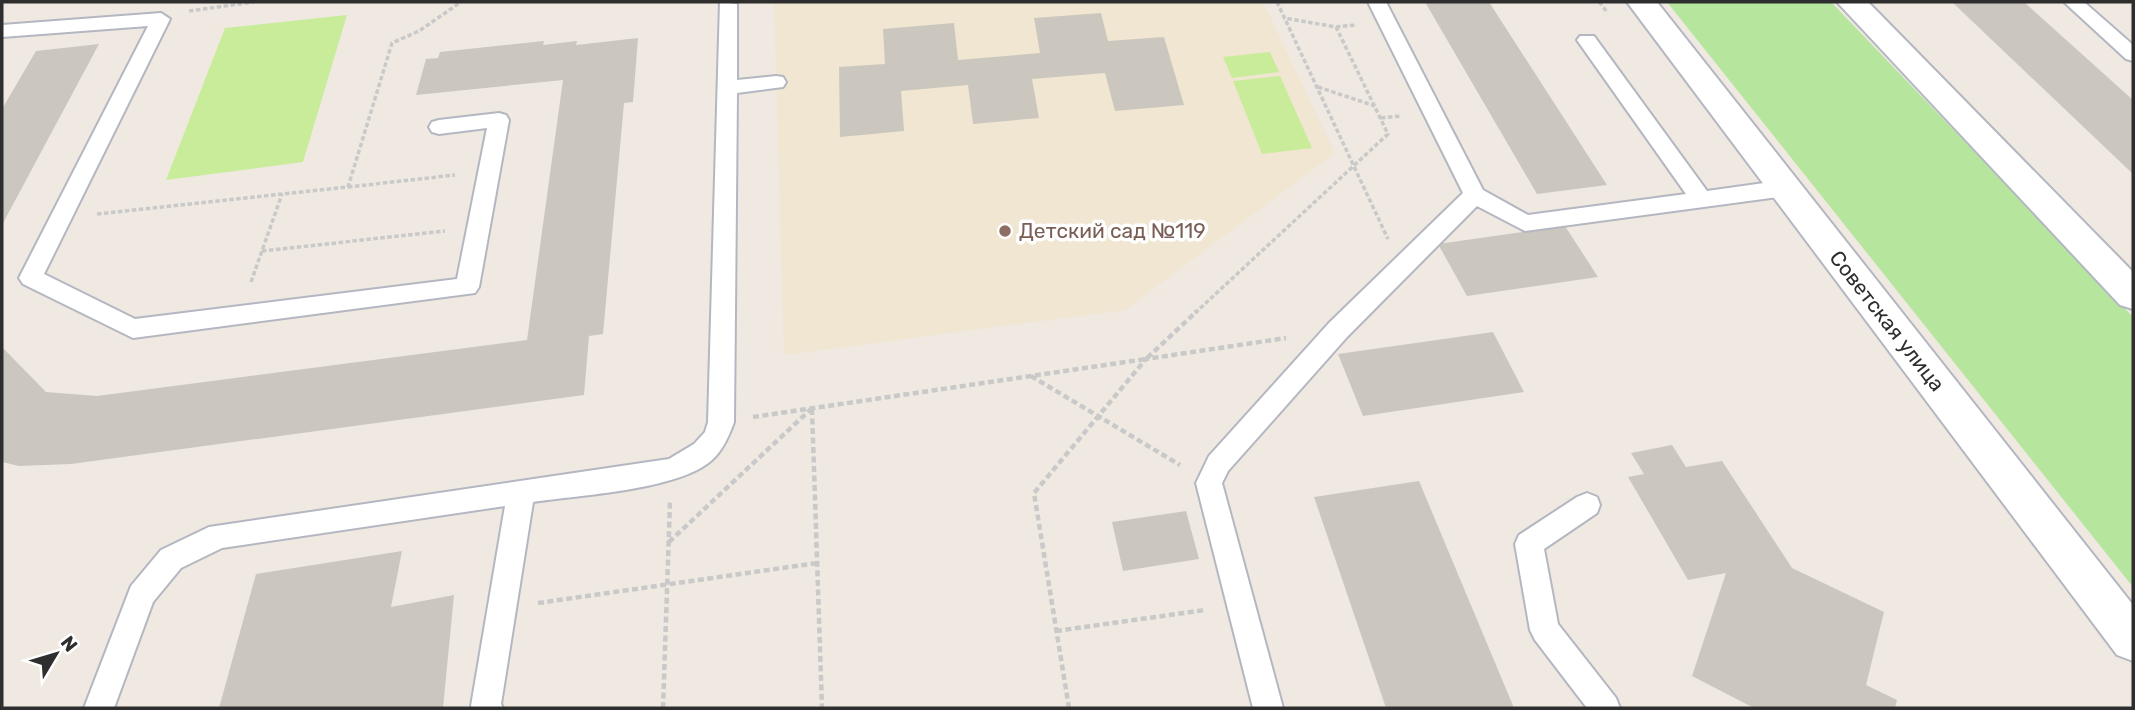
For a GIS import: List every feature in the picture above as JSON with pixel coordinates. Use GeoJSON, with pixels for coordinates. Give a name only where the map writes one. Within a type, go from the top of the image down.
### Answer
{"type":"FeatureCollection","features":[{"type":"Feature","properties":{"kind":"street","name":"Советская улица"},"geometry":{"type":"LineString","coordinates":[[1642,2],[2133,640]]}},
{"type":"Feature","properties":{"kind":"street"},"geometry":{"type":"LineString","coordinates":[[1852,2],[2133,295]]}},
{"type":"Feature","properties":{"kind":"lane"},"geometry":{"type":"LineString","coordinates":[[1377,2],[1475,195],[1525,223],[1784,188]]}},
{"type":"Feature","properties":{"kind":"lane"},"geometry":{"type":"LineString","coordinates":[[2073,2],[2133,55]]}},
{"type":"Feature","properties":{"kind":"lane"},"geometry":{"type":"LineString","coordinates":[[99,708],[141,595],[171,559],[219,536],[672,470],[709,449],[718,435],[721,422],[728,4]]}},
{"type":"Feature","properties":{"kind":"lane"},"geometry":{"type":"LineString","coordinates":[[2,31],[161,19],[31,278],[133,329],[467,287],[499,120],[439,127]]}},
{"type":"Feature","properties":{"kind":"lane"},"geometry":{"type":"LineString","coordinates":[[1587,40],[1701,199]]}},
{"type":"Feature","properties":{"kind":"lane"},"geometry":{"type":"LineString","coordinates":[[727,87],[776,82]]}},
{"type":"Feature","properties":{"kind":"lane"},"geometry":{"type":"LineString","coordinates":[[1268,708],[1209,483],[1218,464],[1338,330],[1475,195]]}},
{"type":"Feature","properties":{"kind":"lane"},"geometry":{"type":"LineString","coordinates":[[488,708],[486,706],[521,492]]}},
{"type":"Feature","properties":{"kind":"lane"},"geometry":{"type":"LineString","coordinates":[[1587,505],[1529,544],[1545,630],[1605,708]]}},
{"type":"Feature","properties":{"kind":"path"},"geometry":{"type":"LineString","coordinates":[[205,2],[202,7],[254,2]]}},
{"type":"Feature","properties":{"kind":"path"},"geometry":{"type":"LineString","coordinates":[[348,187],[392,43],[419,31],[461,2]]}},
{"type":"Feature","properties":{"kind":"path"},"geometry":{"type":"LineString","coordinates":[[1277,2],[1402,269]]}},
{"type":"Feature","properties":{"kind":"path"},"geometry":{"type":"LineString","coordinates":[[1069,708],[1034,493],[1146,359],[1388,134],[1336,27],[1284,18]]}},
{"type":"Feature","properties":{"kind":"path"},"geometry":{"type":"LineString","coordinates":[[1317,87],[1375,106]]}},
{"type":"Feature","properties":{"kind":"path"},"geometry":{"type":"LineString","coordinates":[[61,218],[488,172]]}},
{"type":"Feature","properties":{"kind":"path"},"geometry":{"type":"LineString","coordinates":[[240,316],[282,194]]}},
{"type":"Feature","properties":{"kind":"path"},"geometry":{"type":"LineString","coordinates":[[262,251],[477,228]]}},
{"type":"Feature","properties":{"kind":"path"},"geometry":{"type":"LineString","coordinates":[[721,422],[1338,330]]}},
{"type":"Feature","properties":{"kind":"path"},"geometry":{"type":"LineString","coordinates":[[1030,376],[1209,483]]}},
{"type":"Feature","properties":{"kind":"path"},"geometry":{"type":"LineString","coordinates":[[668,542],[812,409]]}},
{"type":"Feature","properties":{"kind":"path"},"geometry":{"type":"LineString","coordinates":[[812,409],[822,708]]}},
{"type":"Feature","properties":{"kind":"path"},"geometry":{"type":"LineString","coordinates":[[663,708],[672,470]]}},
{"type":"Feature","properties":{"kind":"path"},"geometry":{"type":"LineString","coordinates":[[502,608],[817,563]]}},
{"type":"Feature","properties":{"kind":"path"},"geometry":{"type":"LineString","coordinates":[[1056,631],[1241,604]]}},
{"type":"Feature","properties":{"kind":"shaded area","name":"Детский сад №119"},"geometry":{"type":"Polygon","coordinates":[[[774,2],[1263,2],[1335,153],[1125,310],[784,355],[774,2]]]}},
{"type":"Feature","properties":{"kind":"green space"},"geometry":{"type":"Polygon","coordinates":[[[1667,2],[1831,2],[2133,317],[2133,587],[1667,2]]]}},
{"type":"Feature","properties":{"kind":"green space"},"geometry":{"type":"Polygon","coordinates":[[[347,15],[303,162],[166,180],[225,28],[347,15]]]}},
{"type":"Feature","properties":{"kind":"green space"},"geometry":{"type":"Polygon","coordinates":[[[1270,52],[1279,72],[1232,78],[1223,57],[1270,52]]]}},
{"type":"Feature","properties":{"kind":"green space"},"geometry":{"type":"Polygon","coordinates":[[[1280,76],[1312,148],[1262,154],[1233,81],[1280,76]]]}},
{"type":"Feature","properties":{"kind":"building"},"geometry":{"type":"Polygon","coordinates":[[[1425,2],[1489,2],[1607,185],[1537,194],[1425,2]]]}},
{"type":"Feature","properties":{"kind":"building"},"geometry":{"type":"Polygon","coordinates":[[[1952,2],[2024,2],[2133,100],[2133,174],[1952,2]]]}},
{"type":"Feature","properties":{"kind":"building"},"geometry":{"type":"Polygon","coordinates":[[[1101,13],[1108,41],[1164,37],[1184,105],[1115,111],[1105,73],[1032,79],[1039,118],[973,124],[968,85],[901,91],[904,131],[840,137],[839,67],[885,64],[883,29],[954,23],[958,60],[1040,53],[1034,18],[1101,13]]]}},
{"type":"Feature","properties":{"kind":"building"},"geometry":{"type":"Polygon","coordinates":[[[638,38],[633,102],[624,103],[603,334],[589,336],[584,395],[71,464],[19,466],[2,462],[2,347],[46,392],[97,396],[527,340],[563,80],[416,95],[426,59],[438,58],[440,52],[544,41],[543,45],[577,41],[576,45],[638,38]]]}},
{"type":"Feature","properties":{"kind":"building"},"geometry":{"type":"Polygon","coordinates":[[[99,44],[2,225],[2,109],[36,51],[99,44]]]}},
{"type":"Feature","properties":{"kind":"building"},"geometry":{"type":"Polygon","coordinates":[[[1565,226],[1598,277],[1467,296],[1438,244],[1565,226]]]}},
{"type":"Feature","properties":{"kind":"building"},"geometry":{"type":"Polygon","coordinates":[[[1493,332],[1524,392],[1363,416],[1338,354],[1493,332]]]}},
{"type":"Feature","properties":{"kind":"building"},"geometry":{"type":"Polygon","coordinates":[[[1672,445],[1686,467],[1722,461],[1792,568],[1884,612],[1866,685],[1897,700],[1895,708],[1754,708],[1692,676],[1726,573],[1688,580],[1628,477],[1644,474],[1631,453],[1672,445]]]}},
{"type":"Feature","properties":{"kind":"building"},"geometry":{"type":"Polygon","coordinates":[[[1419,481],[1514,708],[1386,708],[1314,497],[1419,481]]]}},
{"type":"Feature","properties":{"kind":"building"},"geometry":{"type":"Polygon","coordinates":[[[1186,511],[1199,559],[1123,571],[1112,522],[1186,511]]]}},
{"type":"Feature","properties":{"kind":"building"},"geometry":{"type":"Polygon","coordinates":[[[402,551],[391,607],[454,595],[443,708],[219,708],[256,574],[402,551]]]}},
{"type":"Feature","properties":{"kind":"place","name":"Детский сад №119"},"geometry":{"type":"Point","coordinates":[1005,231]}}]}
